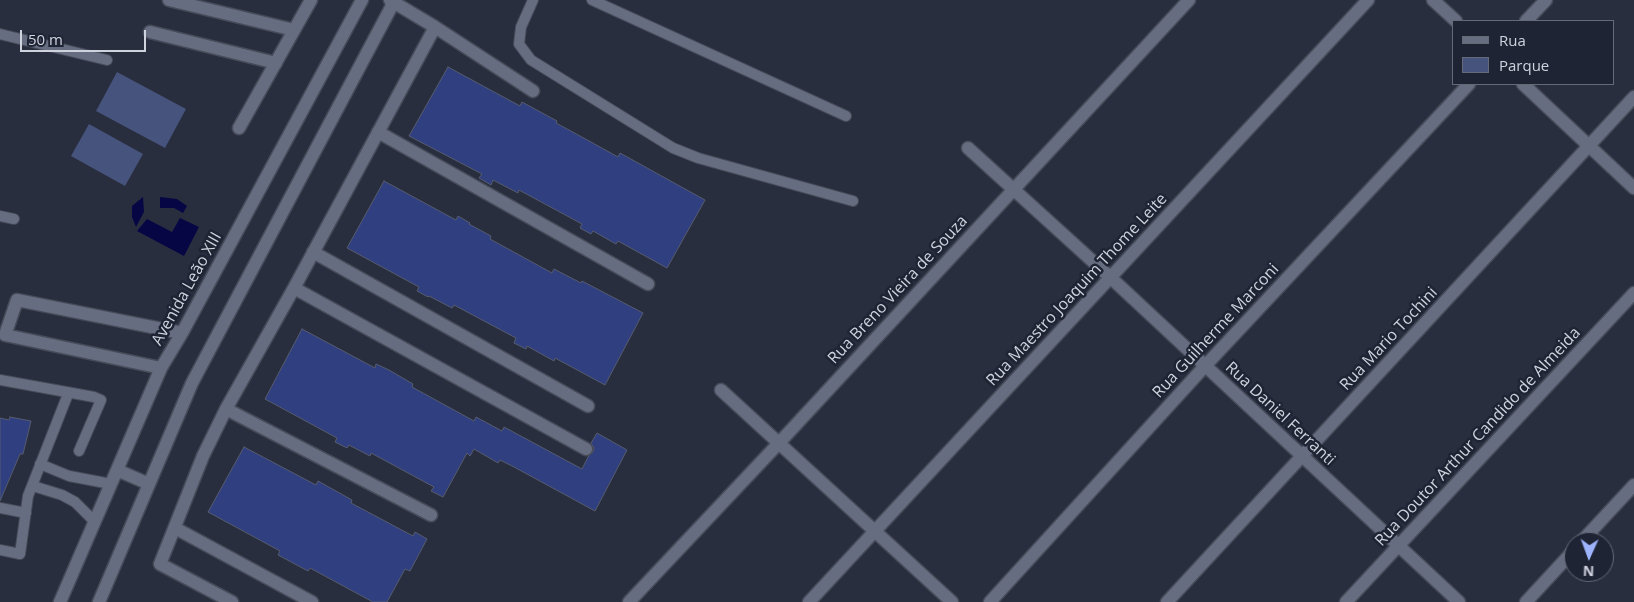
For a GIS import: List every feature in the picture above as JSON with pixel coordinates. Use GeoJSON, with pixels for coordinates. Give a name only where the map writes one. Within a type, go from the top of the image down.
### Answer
{"type":"FeatureCollection","features":[{"type":"Feature","properties":{"kind":"street"},"geometry":{"type":"LineString","coordinates":[[169,0],[294,30]]}},
{"type":"Feature","properties":{"kind":"street"},"geometry":{"type":"LineString","coordinates":[[239,128],[311,0]]}},
{"type":"Feature","properties":{"kind":"street","name":"Avenida Leão XIII"},"geometry":{"type":"LineString","coordinates":[[60,602],[161,368],[182,333],[362,0]]}},
{"type":"Feature","properties":{"kind":"street","name":"Rua Breno Vieira de Souza"},"geometry":{"type":"LineString","coordinates":[[629,602],[779,443],[1189,0]]}},
{"type":"Feature","properties":{"kind":"street","name":"Rua Maestro Joaquim Thome Leite"},"geometry":{"type":"LineString","coordinates":[[809,602],[1368,0]]}},
{"type":"Feature","properties":{"kind":"street"},"geometry":{"type":"LineString","coordinates":[[1433,0],[1455,20]]}},
{"type":"Feature","properties":{"kind":"street"},"geometry":{"type":"LineString","coordinates":[[1527,20],[1546,0]]}},
{"type":"Feature","properties":{"kind":"street"},"geometry":{"type":"LineString","coordinates":[[99,602],[192,383],[393,1],[435,26],[533,91]]}},
{"type":"Feature","properties":{"kind":"street"},"geometry":{"type":"LineString","coordinates":[[232,602],[160,564],[203,456],[226,409],[294,288],[435,26]]}},
{"type":"Feature","properties":{"kind":"street"},"geometry":{"type":"LineString","coordinates":[[150,32],[276,63]]}},
{"type":"Feature","properties":{"kind":"street","name":"Rua Guilherme Marconi"},"geometry":{"type":"LineString","coordinates":[[990,602],[1205,366],[1468,85]]}},
{"type":"Feature","properties":{"kind":"street"},"geometry":{"type":"LineString","coordinates":[[1524,85],[1634,188]]}},
{"type":"Feature","properties":{"kind":"street","name":"Rua Mario Tochini"},"geometry":{"type":"LineString","coordinates":[[1167,602],[1634,97]]}},
{"type":"Feature","properties":{"kind":"street"},"geometry":{"type":"LineString","coordinates":[[378,132],[648,284]]}},
{"type":"Feature","properties":{"kind":"street","name":"Rua Daniel Ferranti"},"geometry":{"type":"LineString","coordinates":[[968,148],[1110,277],[1459,602]]}},
{"type":"Feature","properties":{"kind":"street"},"geometry":{"type":"LineString","coordinates":[[313,252],[588,406]]}},
{"type":"Feature","properties":{"kind":"street"},"geometry":{"type":"LineString","coordinates":[[294,288],[586,449]]}},
{"type":"Feature","properties":{"kind":"street","name":"Rua Doutor Arthur Candido de Almeida"},"geometry":{"type":"LineString","coordinates":[[1346,602],[1634,293]]}},
{"type":"Feature","properties":{"kind":"street"},"geometry":{"type":"LineString","coordinates":[[161,368],[5,335],[17,300],[182,333]]}},
{"type":"Feature","properties":{"kind":"street"},"geometry":{"type":"LineString","coordinates":[[721,390],[952,602]]}},
{"type":"Feature","properties":{"kind":"street"},"geometry":{"type":"LineString","coordinates":[[226,409],[431,515]]}},
{"type":"Feature","properties":{"kind":"street"},"geometry":{"type":"LineString","coordinates":[[117,470],[149,484]]}},
{"type":"Feature","properties":{"kind":"street"},"geometry":{"type":"LineString","coordinates":[[1590,532],[1634,484]]}},
{"type":"Feature","properties":{"kind":"street"},"geometry":{"type":"LineString","coordinates":[[175,528],[312,602]]}},
{"type":"Feature","properties":{"kind":"street"},"geometry":{"type":"LineString","coordinates":[[1526,602],[1564,561]]}},
{"type":"Feature","properties":{"kind":"lane"},"geometry":{"type":"LineString","coordinates":[[534,0],[521,27],[519,44],[531,60],[673,148],[698,158],[853,201]]}},
{"type":"Feature","properties":{"kind":"lane"},"geometry":{"type":"LineString","coordinates":[[592,0],[846,116]]}},
{"type":"Feature","properties":{"kind":"lane"},"geometry":{"type":"LineString","coordinates":[[0,34],[107,60]]}},
{"type":"Feature","properties":{"kind":"lane"},"geometry":{"type":"LineString","coordinates":[[0,216],[14,219]]}},
{"type":"Feature","properties":{"kind":"lane"},"geometry":{"type":"LineString","coordinates":[[0,380],[68,394],[94,397],[101,400],[79,451]]}},
{"type":"Feature","properties":{"kind":"lane"},"geometry":{"type":"LineString","coordinates":[[0,550],[20,554],[28,496],[68,394]]}},
{"type":"Feature","properties":{"kind":"lane"},"geometry":{"type":"LineString","coordinates":[[40,464],[76,478],[111,484]]}},
{"type":"Feature","properties":{"kind":"lane"},"geometry":{"type":"LineString","coordinates":[[33,486],[62,495],[75,502],[95,522]]}},
{"type":"Feature","properties":{"kind":"lane"},"geometry":{"type":"LineString","coordinates":[[0,508],[26,514]]}},
{"type":"Feature","properties":{"kind":"green space"},"geometry":{"type":"Polygon","coordinates":[[[117,72],[186,109],[165,148],[96,111],[117,72]]]}},
{"type":"Feature","properties":{"kind":"green space"},"geometry":{"type":"Polygon","coordinates":[[[89,124],[143,154],[125,186],[71,156],[89,124]]]}},
{"type":"Feature","properties":{"kind":"shaded area"},"geometry":{"type":"Polygon","coordinates":[[[143,197],[144,212],[136,227],[132,217],[132,206],[143,197]]]}},
{"type":"Feature","properties":{"kind":"shaded area"},"geometry":{"type":"Polygon","coordinates":[[[160,197],[177,199],[187,206],[183,213],[174,208],[160,208],[160,197]]]}},
{"type":"Feature","properties":{"kind":"shaded area"},"geometry":{"type":"Polygon","coordinates":[[[180,218],[199,227],[184,256],[137,231],[147,219],[172,232],[180,218]]]}},
{"type":"Feature","properties":{"kind":"building"},"geometry":{"type":"Polygon","coordinates":[[[448,67],[520,106],[522,102],[618,157],[620,153],[705,200],[667,268],[618,241],[616,244],[593,231],[591,234],[580,228],[582,224],[519,190],[518,193],[493,180],[491,185],[479,178],[482,174],[409,136],[448,67]]]}},
{"type":"Feature","properties":{"kind":"building"},"geometry":{"type":"Polygon","coordinates":[[[384,181],[456,220],[458,216],[491,236],[490,239],[552,273],[554,269],[581,283],[582,281],[643,313],[605,385],[555,358],[554,361],[527,346],[526,349],[514,343],[516,338],[454,305],[452,308],[428,297],[417,291],[419,287],[347,248],[384,181]]]}},
{"type":"Feature","properties":{"kind":"building"},"geometry":{"type":"Polygon","coordinates":[[[302,329],[375,368],[376,364],[389,370],[413,384],[412,387],[474,421],[476,417],[502,431],[504,427],[582,469],[593,452],[594,448],[591,443],[597,433],[627,450],[595,511],[514,467],[500,460],[498,463],[474,449],[470,456],[467,453],[443,497],[431,491],[434,487],[371,453],[370,456],[349,445],[347,448],[335,442],[337,438],[265,399],[302,329]]]}},
{"type":"Feature","properties":{"kind":"building"},"geometry":{"type":"Polygon","coordinates":[[[10,417],[31,421],[23,454],[20,454],[0,501],[0,418],[9,420],[10,417]]]}},
{"type":"Feature","properties":{"kind":"building"},"geometry":{"type":"Polygon","coordinates":[[[244,447],[316,485],[318,481],[352,500],[351,503],[413,536],[415,532],[427,539],[410,571],[405,569],[387,602],[373,602],[310,568],[308,571],[278,555],[280,551],[208,512],[244,447]]]}}]}
